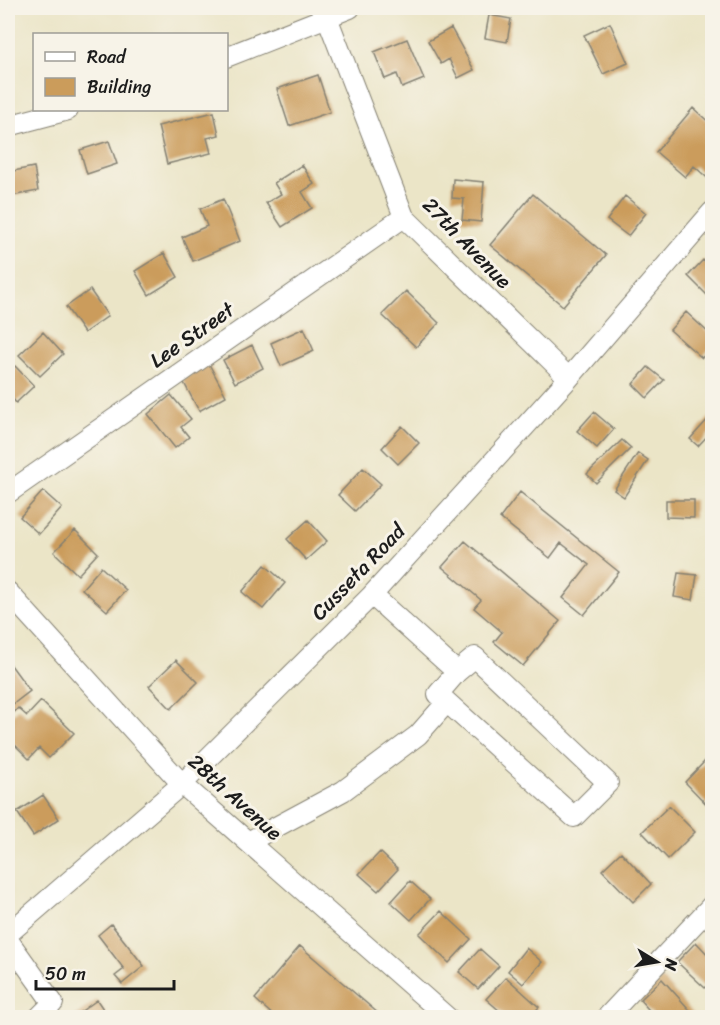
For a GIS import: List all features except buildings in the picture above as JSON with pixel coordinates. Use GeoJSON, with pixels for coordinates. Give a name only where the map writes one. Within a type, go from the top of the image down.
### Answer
{"type":"FeatureCollection","features":[{"type":"Feature","properties":{"kind":"street"},"geometry":{"type":"LineString","coordinates":[[228,56],[350,8]]}},
{"type":"Feature","properties":{"kind":"street","name":"27th Avenue"},"geometry":{"type":"LineString","coordinates":[[327,17],[404,217],[569,378]]}},
{"type":"Feature","properties":{"kind":"street"},"geometry":{"type":"LineString","coordinates":[[8,126],[64,111]]}},
{"type":"Feature","properties":{"kind":"street","name":"Cusseta Road"},"geometry":{"type":"LineString","coordinates":[[8,933],[182,784],[372,595],[569,378],[711,216]]}},
{"type":"Feature","properties":{"kind":"street","name":"Lee Street"},"geometry":{"type":"LineString","coordinates":[[8,493],[404,217]]}},
{"type":"Feature","properties":{"kind":"street","name":"28th Avenue"},"geometry":{"type":"LineString","coordinates":[[8,592],[182,784],[448,1017]]}},
{"type":"Feature","properties":{"kind":"street"},"geometry":{"type":"LineString","coordinates":[[372,595],[457,672]]}},
{"type":"Feature","properties":{"kind":"street"},"geometry":{"type":"LineString","coordinates":[[475,657],[608,783],[574,817],[438,694],[457,672],[475,657]]}},
{"type":"Feature","properties":{"kind":"street"},"geometry":{"type":"LineString","coordinates":[[248,842],[343,790],[418,735],[447,702]]}},
{"type":"Feature","properties":{"kind":"street"},"geometry":{"type":"LineString","coordinates":[[606,1017],[712,905]]}},
{"type":"Feature","properties":{"kind":"street"},"geometry":{"type":"LineString","coordinates":[[8,940],[54,1003],[38,1017]]}}]}
